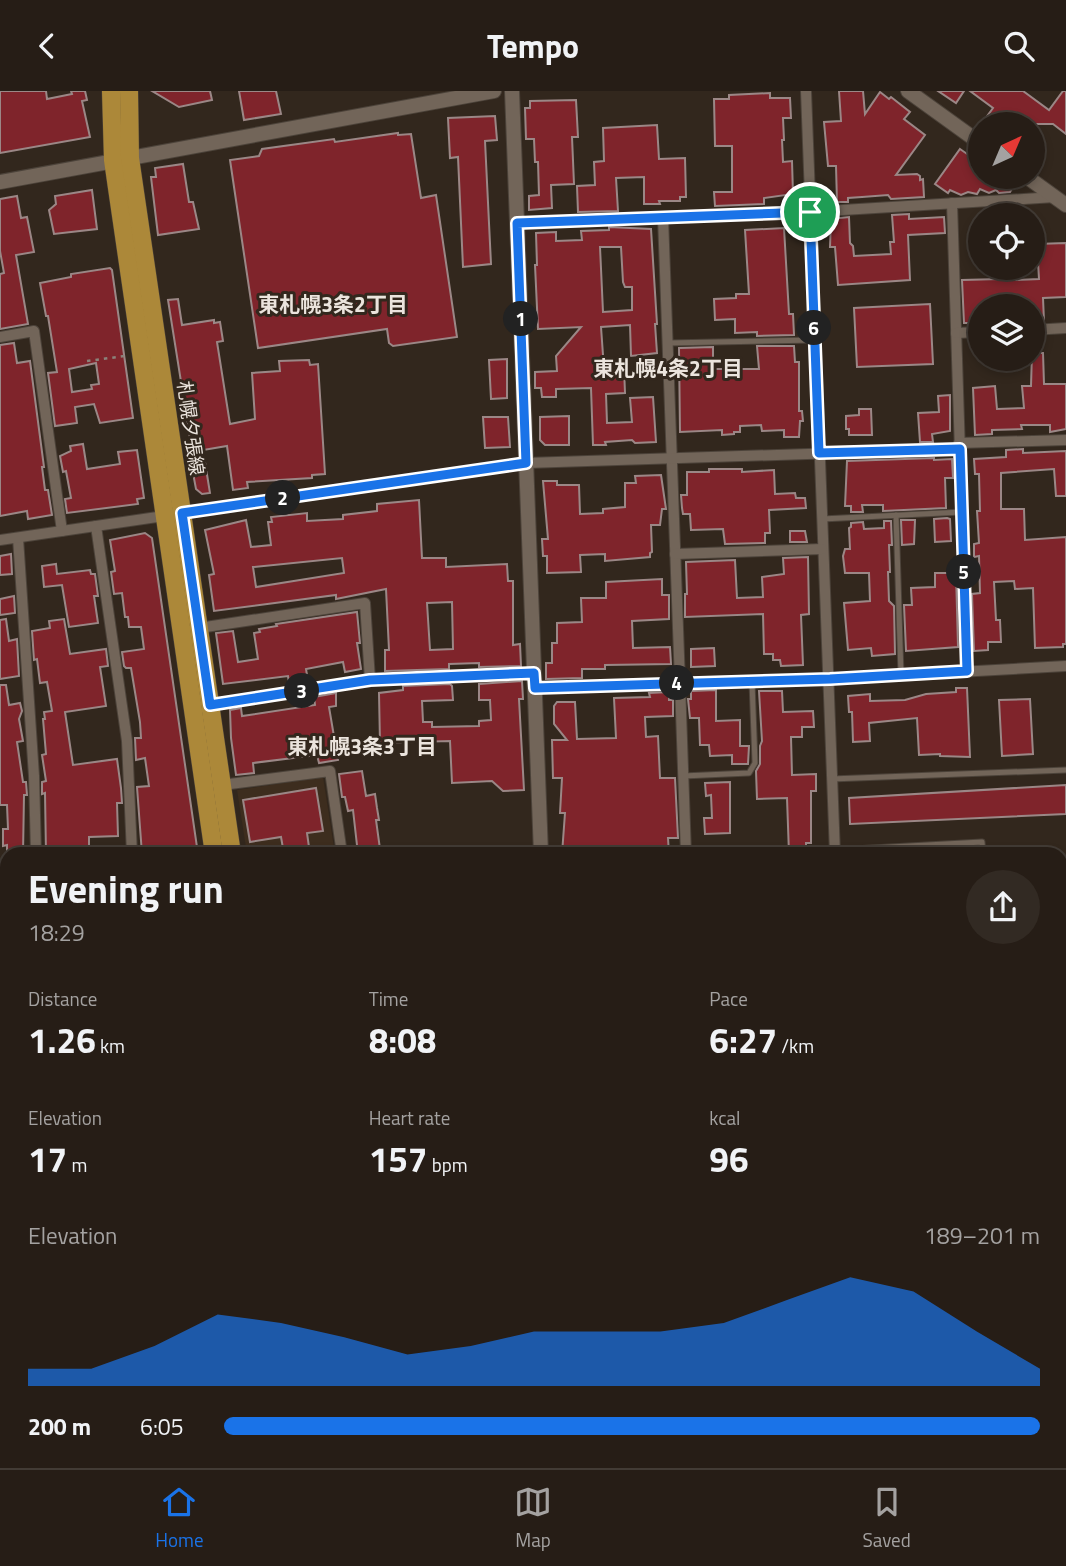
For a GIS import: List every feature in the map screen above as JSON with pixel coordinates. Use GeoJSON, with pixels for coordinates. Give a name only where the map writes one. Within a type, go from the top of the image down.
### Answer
{"type":"FeatureCollection","features":[{"type":"Feature","properties":{"kind":"main road","name":"札幌夕張線"},"geometry":{"type":"LineString","coordinates":[[111,91],[173,514],[213,847]]}},
{"type":"Feature","properties":{"kind":"main road","name":"札幌夕張線"},"geometry":{"type":"LineString","coordinates":[[122,159],[128,91]]}},
{"type":"Feature","properties":{"kind":"main road","name":"札幌夕張線"},"geometry":{"type":"LineString","coordinates":[[173,514],[199,628],[231,847]]}},
{"type":"Feature","properties":{"kind":"street"},"geometry":{"type":"LineString","coordinates":[[0,182],[494,91]]}},
{"type":"Feature","properties":{"kind":"street"},"geometry":{"type":"LineString","coordinates":[[512,91],[541,847]]}},
{"type":"Feature","properties":{"kind":"street"},"geometry":{"type":"LineString","coordinates":[[806,91],[835,847]]}},
{"type":"Feature","properties":{"kind":"street"},"geometry":{"type":"LineString","coordinates":[[909,91],[968,134]]}},
{"type":"Feature","properties":{"kind":"street"},"geometry":{"type":"LineString","coordinates":[[1044,189],[1060,201]]}},
{"type":"Feature","properties":{"kind":"street"},"geometry":{"type":"LineString","coordinates":[[517,223],[810,212],[952,203],[1060,201]]}},
{"type":"Feature","properties":{"kind":"street"},"geometry":{"type":"LineString","coordinates":[[952,203],[967,671]]}},
{"type":"Feature","properties":{"kind":"street"},"geometry":{"type":"LineString","coordinates":[[663,217],[686,847]]}},
{"type":"Feature","properties":{"kind":"street"},"geometry":{"type":"LineString","coordinates":[[1045,329],[1066,328]]}},
{"type":"Feature","properties":{"kind":"street"},"geometry":{"type":"LineString","coordinates":[[0,337],[34,331],[62,531]]}},
{"type":"Feature","properties":{"kind":"street"},"geometry":{"type":"LineString","coordinates":[[956,333],[968,332]]}},
{"type":"Feature","properties":{"kind":"street"},"geometry":{"type":"LineString","coordinates":[[0,540],[526,463],[819,453],[1066,440]]}},
{"type":"Feature","properties":{"kind":"street"},"geometry":{"type":"LineString","coordinates":[[96,526],[127,741],[132,847]]}},
{"type":"Feature","properties":{"kind":"street"},"geometry":{"type":"LineString","coordinates":[[19,538],[36,847]]}},
{"type":"Feature","properties":{"kind":"street"},"geometry":{"type":"LineString","coordinates":[[675,554],[822,549]]}},
{"type":"Feature","properties":{"kind":"street"},"geometry":{"type":"LineString","coordinates":[[199,628],[365,603],[370,680]]}},
{"type":"Feature","properties":{"kind":"street"},"geometry":{"type":"LineString","coordinates":[[210,705],[370,680],[680,683],[830,679],[1066,666]]}},
{"type":"Feature","properties":{"kind":"street"},"geometry":{"type":"LineString","coordinates":[[222,785],[330,771],[341,847]]}},
{"type":"Feature","properties":{"kind":"lane"},"geometry":{"type":"LineString","coordinates":[[668,343],[815,340]]}},
{"type":"Feature","properties":{"kind":"lane"},"geometry":{"type":"LineString","coordinates":[[821,519],[962,512]]}},
{"type":"Feature","properties":{"kind":"lane"},"geometry":{"type":"LineString","coordinates":[[896,515],[901,675]]}},
{"type":"Feature","properties":{"kind":"lane"},"geometry":{"type":"LineString","coordinates":[[683,776],[749,773],[755,763],[752,681]]}},
{"type":"Feature","properties":{"kind":"lane"},"geometry":{"type":"LineString","coordinates":[[831,779],[1066,770]]}},
{"type":"Feature","properties":{"kind":"lane"},"geometry":{"type":"LineString","coordinates":[[908,847],[982,842],[982,847]]}},
{"type":"Feature","properties":{"kind":"path"},"geometry":{"type":"LineString","coordinates":[[87,361],[128,356]]}},
{"type":"Feature","properties":{"kind":"shaded area"},"geometry":{"type":"Polygon","coordinates":[[[323,777],[334,847],[246,847],[237,790],[323,777]]]}},
{"type":"Feature","properties":{"kind":"building"},"geometry":{"type":"Polygon","coordinates":[[[0,91],[46,91],[47,99],[72,94],[71,91],[85,91],[87,100],[82,101],[90,137],[0,153],[0,91]]]}},
{"type":"Feature","properties":{"kind":"building"},"geometry":{"type":"Polygon","coordinates":[[[152,91],[210,91],[212,100],[179,107],[152,91]]]}},
{"type":"Feature","properties":{"kind":"building"},"geometry":{"type":"Polygon","coordinates":[[[239,91],[276,91],[281,114],[244,120],[239,91]]]}},
{"type":"Feature","properties":{"kind":"building"},"geometry":{"type":"Polygon","coordinates":[[[839,91],[863,91],[865,114],[880,92],[910,112],[904,119],[925,135],[896,175],[920,176],[920,180],[923,179],[924,197],[891,199],[888,195],[848,198],[848,202],[837,202],[836,166],[828,166],[824,122],[841,121],[839,91]]]}},
{"type":"Feature","properties":{"kind":"building"},"geometry":{"type":"Polygon","coordinates":[[[938,91],[964,91],[956,103],[938,91]]]}},
{"type":"Feature","properties":{"kind":"building"},"geometry":{"type":"Polygon","coordinates":[[[970,91],[1023,91],[1049,110],[1063,91],[1066,91],[1066,134],[1053,124],[1045,124],[1045,112],[990,112],[993,108],[970,91]]]}},
{"type":"Feature","properties":{"kind":"building"},"geometry":{"type":"Polygon","coordinates":[[[770,93],[770,98],[790,98],[791,118],[783,118],[782,140],[783,162],[792,161],[793,194],[764,198],[764,204],[715,206],[714,192],[732,192],[732,146],[715,146],[714,99],[729,99],[729,95],[770,93]]]}},
{"type":"Feature","properties":{"kind":"building"},"geometry":{"type":"Polygon","coordinates":[[[576,100],[578,137],[572,137],[574,184],[551,185],[552,208],[529,210],[529,196],[539,195],[538,162],[535,162],[534,139],[526,139],[525,108],[530,108],[530,101],[576,100]]]}},
{"type":"Feature","properties":{"kind":"building"},"geometry":{"type":"Polygon","coordinates":[[[495,116],[497,140],[485,141],[491,264],[463,267],[458,157],[450,158],[448,118],[495,116]]]}},
{"type":"Feature","properties":{"kind":"building"},"geometry":{"type":"Polygon","coordinates":[[[657,125],[659,159],[685,158],[686,197],[680,197],[680,201],[644,204],[644,177],[616,178],[618,211],[578,212],[577,186],[595,185],[594,162],[604,161],[603,128],[657,125]]]}},
{"type":"Feature","properties":{"kind":"building"},"geometry":{"type":"Polygon","coordinates":[[[398,133],[411,134],[421,198],[436,195],[457,337],[393,346],[389,343],[387,329],[258,348],[230,160],[259,156],[262,149],[398,133]]]}},
{"type":"Feature","properties":{"kind":"building"},"geometry":{"type":"Polygon","coordinates":[[[960,149],[968,155],[968,189],[980,189],[977,194],[968,192],[961,195],[950,190],[948,193],[935,184],[960,149]]]}},
{"type":"Feature","properties":{"kind":"building"},"geometry":{"type":"Polygon","coordinates":[[[183,164],[189,202],[193,202],[199,229],[158,235],[151,177],[156,177],[155,168],[183,164]]]}},
{"type":"Feature","properties":{"kind":"building"},"geometry":{"type":"Polygon","coordinates":[[[980,189],[1012,189],[1010,192],[999,193],[996,190],[989,193],[980,189]]]}},
{"type":"Feature","properties":{"kind":"building"},"geometry":{"type":"Polygon","coordinates":[[[92,190],[97,229],[54,234],[49,210],[56,204],[55,196],[92,190]]]}},
{"type":"Feature","properties":{"kind":"building"},"geometry":{"type":"Polygon","coordinates":[[[17,196],[21,218],[27,217],[34,252],[16,255],[28,324],[0,329],[0,274],[4,273],[0,251],[0,199],[17,196]]]}},
{"type":"Feature","properties":{"kind":"building"},"geometry":{"type":"Polygon","coordinates":[[[909,214],[909,219],[944,217],[945,233],[908,235],[910,280],[838,285],[835,247],[830,247],[831,219],[849,217],[850,243],[854,256],[891,254],[890,242],[894,242],[892,215],[909,214]]]}},
{"type":"Feature","properties":{"kind":"building"},"geometry":{"type":"Polygon","coordinates":[[[609,227],[651,229],[657,353],[631,356],[630,325],[601,327],[604,369],[624,368],[625,393],[606,394],[607,423],[632,422],[630,398],[653,397],[656,442],[635,443],[632,440],[593,445],[591,388],[556,389],[556,397],[542,397],[541,388],[535,388],[535,372],[557,371],[556,356],[581,327],[538,329],[536,233],[556,232],[556,241],[582,240],[581,231],[609,230],[609,227]],[[600,247],[603,312],[632,310],[632,287],[625,287],[623,282],[621,247],[600,247]]]}},
{"type":"Feature","properties":{"kind":"building"},"geometry":{"type":"Polygon","coordinates":[[[784,228],[789,314],[793,314],[794,335],[757,336],[757,332],[735,333],[735,319],[715,320],[714,299],[736,298],[736,294],[749,294],[745,230],[784,228]]]}},
{"type":"Feature","properties":{"kind":"building"},"geometry":{"type":"Polygon","coordinates":[[[1066,243],[1066,297],[1045,298],[1045,294],[968,294],[968,323],[964,323],[962,280],[1045,280],[1045,244],[1066,243]]]}},
{"type":"Feature","properties":{"kind":"building"},"geometry":{"type":"Polygon","coordinates":[[[110,268],[112,270],[133,418],[100,423],[94,404],[75,407],[77,423],[55,426],[48,373],[57,372],[40,283],[71,277],[71,274],[110,268]],[[96,363],[69,369],[72,392],[92,389],[91,385],[99,384],[96,363]]]}},
{"type":"Feature","properties":{"kind":"building"},"geometry":{"type":"Polygon","coordinates":[[[178,299],[182,325],[214,320],[214,323],[220,322],[223,341],[217,342],[230,424],[255,419],[252,373],[280,371],[279,361],[309,360],[310,365],[318,364],[325,474],[312,475],[312,478],[247,482],[248,488],[233,490],[227,446],[203,450],[210,493],[202,494],[196,489],[168,300],[178,299]]]}},
{"type":"Feature","properties":{"kind":"building"},"geometry":{"type":"Polygon","coordinates":[[[930,304],[933,364],[857,367],[854,308],[930,304]]]}},
{"type":"Feature","properties":{"kind":"building"},"geometry":{"type":"Polygon","coordinates":[[[14,343],[17,363],[30,361],[45,490],[48,490],[52,515],[28,519],[27,511],[0,516],[0,345],[14,343]]]}},
{"type":"Feature","properties":{"kind":"building"},"geometry":{"type":"Polygon","coordinates":[[[757,346],[794,346],[795,362],[799,362],[799,411],[802,411],[803,421],[800,421],[799,437],[784,437],[784,430],[762,431],[761,425],[740,426],[740,432],[734,434],[722,435],[722,430],[680,432],[679,348],[713,347],[713,369],[759,369],[757,346]]]}},
{"type":"Feature","properties":{"kind":"building"},"geometry":{"type":"Polygon","coordinates":[[[507,359],[507,398],[491,399],[489,360],[507,359]]]}},
{"type":"Feature","properties":{"kind":"building"},"geometry":{"type":"Polygon","coordinates":[[[1031,371],[1044,371],[1044,384],[1066,384],[1066,429],[1050,432],[1050,425],[1021,425],[1022,429],[992,430],[992,434],[975,435],[973,388],[995,386],[997,409],[1024,408],[1022,386],[1031,386],[1031,371]]]}},
{"type":"Feature","properties":{"kind":"building"},"geometry":{"type":"Polygon","coordinates":[[[950,395],[950,431],[932,434],[933,442],[920,442],[918,413],[939,412],[938,396],[950,395]]]}},
{"type":"Feature","properties":{"kind":"building"},"geometry":{"type":"Polygon","coordinates":[[[859,409],[871,409],[872,435],[849,435],[849,429],[846,429],[846,416],[859,415],[859,409]]]}},
{"type":"Feature","properties":{"kind":"building"},"geometry":{"type":"Polygon","coordinates":[[[569,416],[569,445],[545,445],[540,440],[540,417],[569,416]]]}},
{"type":"Feature","properties":{"kind":"building"},"geometry":{"type":"Polygon","coordinates":[[[483,417],[508,417],[510,447],[485,448],[483,417]]]}},
{"type":"Feature","properties":{"kind":"building"},"geometry":{"type":"Polygon","coordinates":[[[83,444],[87,469],[120,464],[118,452],[137,450],[144,498],[137,499],[138,504],[67,513],[65,499],[71,498],[60,456],[71,451],[70,446],[83,444]]]}},
{"type":"Feature","properties":{"kind":"building"},"geometry":{"type":"Polygon","coordinates":[[[1023,449],[1023,453],[1066,451],[1066,496],[1056,496],[1054,469],[1001,473],[1001,509],[1024,509],[1025,540],[1066,537],[1066,644],[1063,644],[1063,647],[1035,648],[1033,588],[1015,589],[1014,581],[994,582],[996,620],[1000,620],[1001,642],[988,642],[988,650],[974,651],[972,594],[980,593],[979,556],[974,557],[974,544],[979,543],[977,511],[980,511],[979,474],[975,474],[974,459],[1006,457],[1006,450],[1023,449]]]}},
{"type":"Feature","properties":{"kind":"building"},"geometry":{"type":"Polygon","coordinates":[[[952,459],[953,478],[945,478],[946,508],[883,511],[883,505],[862,505],[863,512],[851,512],[851,506],[845,506],[847,461],[952,459]]]}},
{"type":"Feature","properties":{"kind":"building"},"geometry":{"type":"Polygon","coordinates":[[[709,469],[742,469],[742,472],[774,470],[775,494],[795,493],[796,498],[805,498],[806,508],[769,510],[770,533],[765,533],[765,543],[725,544],[723,529],[691,530],[690,514],[683,514],[681,495],[687,495],[687,472],[709,472],[709,469]]]}},
{"type":"Feature","properties":{"kind":"building"},"geometry":{"type":"Polygon","coordinates":[[[661,475],[666,509],[662,509],[660,525],[651,525],[650,557],[605,561],[605,554],[580,555],[581,572],[547,573],[547,556],[543,556],[542,539],[548,539],[543,481],[557,481],[557,485],[579,485],[580,514],[603,513],[603,509],[625,507],[625,483],[636,483],[635,476],[661,475]]]}},
{"type":"Feature","properties":{"kind":"building"},"geometry":{"type":"Polygon","coordinates":[[[419,500],[422,558],[446,558],[446,567],[507,564],[508,581],[513,581],[513,645],[520,644],[521,666],[479,667],[479,663],[449,664],[449,669],[385,671],[385,650],[389,650],[386,589],[336,599],[336,595],[214,611],[209,575],[214,574],[205,530],[246,520],[251,547],[271,545],[268,522],[272,522],[271,517],[307,513],[307,521],[343,519],[343,515],[377,511],[377,504],[419,500]],[[342,558],[253,567],[256,587],[344,573],[342,558]],[[452,602],[427,603],[430,650],[453,649],[452,602]]]}},
{"type":"Feature","properties":{"kind":"building"},"geometry":{"type":"Polygon","coordinates":[[[934,519],[950,519],[951,541],[935,542],[934,519]]]}},
{"type":"Feature","properties":{"kind":"building"},"geometry":{"type":"Polygon","coordinates":[[[901,520],[915,520],[914,544],[902,545],[901,520]]]}},
{"type":"Feature","properties":{"kind":"building"},"geometry":{"type":"Polygon","coordinates":[[[884,521],[891,521],[892,545],[889,545],[888,572],[889,601],[894,606],[895,654],[872,656],[871,648],[848,650],[844,603],[870,601],[869,573],[845,573],[843,556],[845,549],[850,549],[851,523],[863,522],[864,529],[884,528],[884,521]]]}},
{"type":"Feature","properties":{"kind":"building"},"geometry":{"type":"Polygon","coordinates":[[[790,531],[805,531],[807,542],[790,542],[790,531]]]}},
{"type":"Feature","properties":{"kind":"building"},"geometry":{"type":"Polygon","coordinates":[[[145,533],[152,538],[197,847],[141,847],[137,787],[149,786],[145,758],[136,760],[135,738],[141,738],[140,722],[131,668],[124,666],[122,652],[144,649],[141,627],[129,627],[122,593],[114,594],[111,572],[115,571],[110,540],[145,533]]]}},
{"type":"Feature","properties":{"kind":"building"},"geometry":{"type":"Polygon","coordinates":[[[11,554],[12,574],[0,575],[0,556],[11,554]]]}},
{"type":"Feature","properties":{"kind":"building"},"geometry":{"type":"Polygon","coordinates":[[[808,557],[809,614],[801,615],[803,665],[781,666],[780,660],[773,660],[773,654],[764,654],[763,614],[685,617],[686,562],[735,560],[737,598],[763,597],[762,577],[784,574],[783,558],[808,557]]]}},
{"type":"Feature","properties":{"kind":"building"},"geometry":{"type":"Polygon","coordinates":[[[56,564],[57,574],[90,570],[91,574],[95,574],[98,596],[94,596],[98,623],[69,627],[62,585],[44,587],[42,566],[56,564]]]}},
{"type":"Feature","properties":{"kind":"building"},"geometry":{"type":"Polygon","coordinates":[[[935,573],[956,573],[958,647],[906,651],[904,605],[912,605],[911,588],[935,587],[935,573]]]}},
{"type":"Feature","properties":{"kind":"building"},"geometry":{"type":"Polygon","coordinates":[[[662,579],[662,595],[669,595],[669,619],[632,621],[633,648],[670,647],[671,664],[605,665],[605,669],[582,669],[582,678],[546,679],[546,663],[552,663],[552,643],[557,643],[557,623],[582,622],[581,598],[606,598],[606,582],[662,579]]]}},
{"type":"Feature","properties":{"kind":"building"},"geometry":{"type":"Polygon","coordinates":[[[14,596],[15,613],[0,615],[0,599],[14,596]]]}},
{"type":"Feature","properties":{"kind":"building"},"geometry":{"type":"Polygon","coordinates":[[[357,612],[360,643],[357,643],[361,669],[345,672],[343,662],[306,669],[308,681],[289,683],[288,676],[223,684],[216,633],[233,631],[238,662],[258,659],[254,633],[260,632],[259,629],[357,612]]]}},
{"type":"Feature","properties":{"kind":"building"},"geometry":{"type":"Polygon","coordinates":[[[6,619],[9,641],[17,639],[19,676],[0,679],[0,620],[6,619]]]}},
{"type":"Feature","properties":{"kind":"building"},"geometry":{"type":"Polygon","coordinates":[[[64,619],[70,654],[106,649],[108,666],[100,667],[106,706],[65,712],[73,765],[117,759],[122,803],[117,803],[118,836],[89,837],[89,847],[46,847],[45,793],[42,794],[42,782],[46,781],[42,755],[46,754],[43,719],[44,712],[52,711],[47,682],[40,683],[37,659],[34,660],[32,631],[50,628],[49,621],[64,619]]]}},
{"type":"Feature","properties":{"kind":"building"},"geometry":{"type":"Polygon","coordinates":[[[714,648],[715,666],[691,667],[691,649],[714,648]]]}},
{"type":"Feature","properties":{"kind":"building"},"geometry":{"type":"Polygon","coordinates":[[[522,681],[523,699],[519,699],[524,790],[503,791],[492,781],[452,783],[450,741],[380,743],[379,693],[403,690],[403,686],[450,684],[453,700],[422,701],[423,722],[432,722],[432,727],[479,726],[479,721],[491,720],[490,700],[479,700],[479,684],[522,681]]]}},
{"type":"Feature","properties":{"kind":"building"},"geometry":{"type":"Polygon","coordinates":[[[0,685],[6,685],[9,705],[20,703],[22,711],[19,719],[23,741],[17,742],[27,795],[24,795],[23,847],[3,846],[3,829],[8,829],[7,805],[0,805],[0,685]]]}},
{"type":"Feature","properties":{"kind":"building"},"geometry":{"type":"Polygon","coordinates":[[[956,688],[967,688],[970,757],[919,755],[917,718],[869,723],[870,741],[853,742],[852,712],[849,712],[848,696],[870,694],[870,701],[905,700],[926,694],[956,692],[956,688]]]}},
{"type":"Feature","properties":{"kind":"building"},"geometry":{"type":"Polygon","coordinates":[[[716,690],[716,721],[740,720],[740,746],[749,746],[748,764],[732,764],[732,755],[710,756],[709,745],[700,745],[699,718],[690,718],[688,699],[691,699],[691,691],[716,690]]]}},
{"type":"Feature","properties":{"kind":"building"},"geometry":{"type":"Polygon","coordinates":[[[759,691],[782,691],[783,712],[813,711],[814,727],[802,727],[802,737],[791,737],[792,775],[816,774],[816,791],[811,791],[811,843],[806,843],[806,847],[789,847],[787,798],[757,799],[756,771],[760,764],[762,741],[759,691]]]}},
{"type":"Feature","properties":{"kind":"building"},"geometry":{"type":"Polygon","coordinates":[[[669,692],[669,700],[673,700],[673,716],[645,717],[646,737],[658,736],[660,778],[675,778],[678,838],[668,838],[669,847],[563,847],[565,813],[560,813],[562,778],[553,778],[552,740],[567,740],[554,724],[554,706],[557,702],[575,702],[577,739],[616,738],[614,698],[650,697],[649,693],[669,692]]]}},
{"type":"Feature","properties":{"kind":"building"},"geometry":{"type":"Polygon","coordinates":[[[336,693],[336,706],[329,707],[338,760],[319,763],[317,755],[253,763],[254,773],[236,775],[230,710],[241,708],[242,716],[315,705],[314,697],[336,693]]]}},
{"type":"Feature","properties":{"kind":"building"},"geometry":{"type":"Polygon","coordinates":[[[1030,699],[1033,754],[1002,756],[999,700],[1030,699]]]}},
{"type":"Feature","properties":{"kind":"building"},"geometry":{"type":"Polygon","coordinates":[[[362,771],[366,796],[375,794],[380,847],[357,847],[353,810],[348,811],[345,797],[342,797],[339,774],[362,771]]]}},
{"type":"Feature","properties":{"kind":"building"},"geometry":{"type":"Polygon","coordinates":[[[730,782],[730,833],[705,834],[704,818],[712,818],[711,795],[706,796],[705,783],[730,782]]]}},
{"type":"Feature","properties":{"kind":"building"},"geometry":{"type":"Polygon","coordinates":[[[1066,785],[1066,814],[850,824],[849,798],[1066,785]]]}},
{"type":"Feature","properties":{"kind":"building"},"geometry":{"type":"Polygon","coordinates":[[[316,788],[323,831],[307,833],[309,847],[283,847],[281,837],[250,842],[243,800],[316,788]]]}},
{"type":"Feature","properties":{"kind":"district","name":"東札幌3条2丁目"},"geometry":{"type":"Point","coordinates":[333,305]}},
{"type":"Feature","properties":{"kind":"district","name":"東札幌4条2丁目"},"geometry":{"type":"Point","coordinates":[668,369]}},
{"type":"Feature","properties":{"kind":"district","name":"東札幌3条3丁目"},"geometry":{"type":"Point","coordinates":[362,747]}},
{"type":"Feature","properties":{"kind":"route"},"geometry":{"type":"LineString","coordinates":[[810,212],[819,453],[960,449],[967,671],[830,679],[535,688],[534,673],[370,680],[210,705],[182,513],[526,463],[517,223],[810,212]]}}]}
